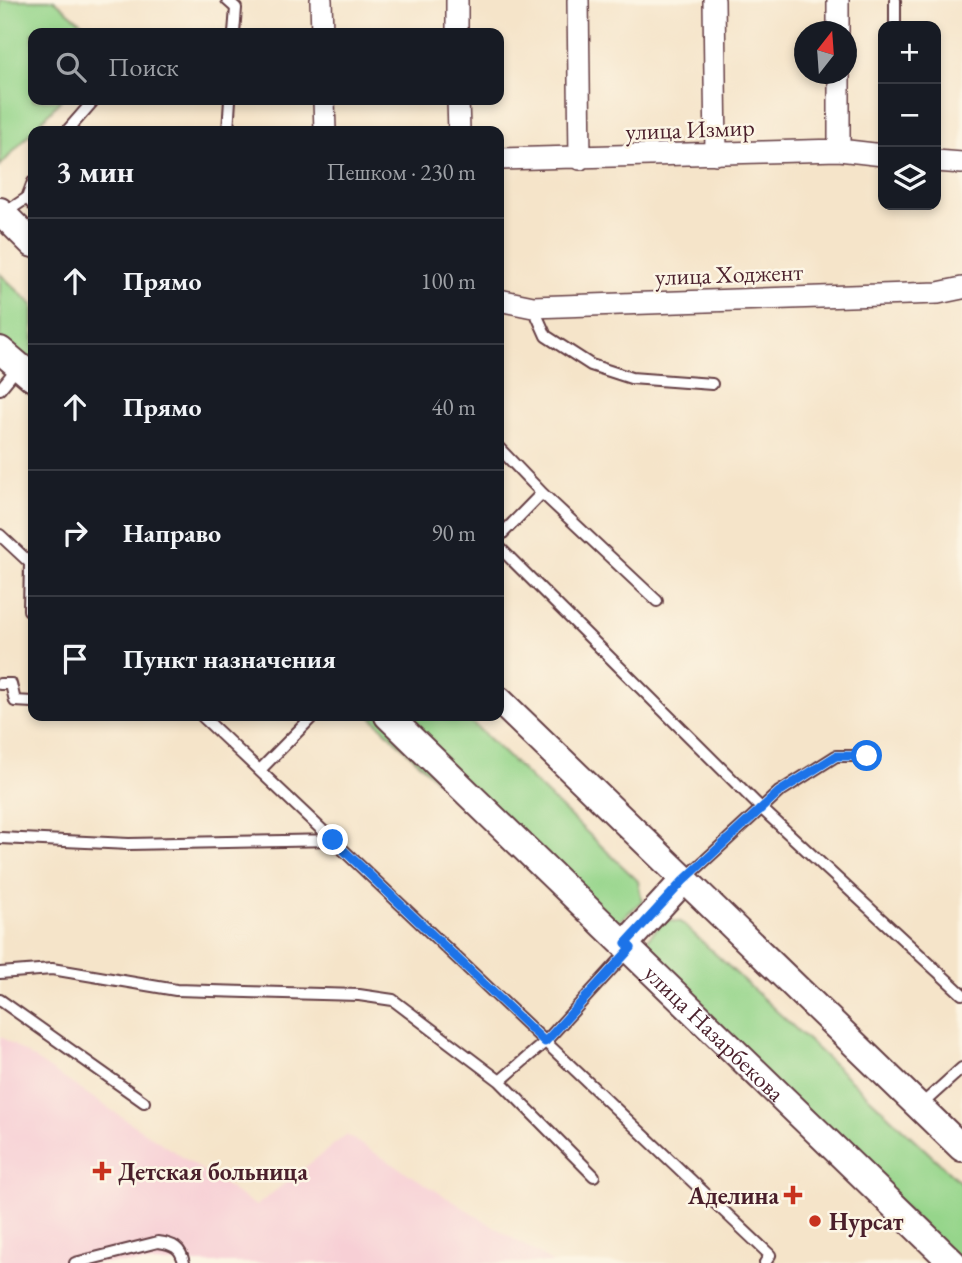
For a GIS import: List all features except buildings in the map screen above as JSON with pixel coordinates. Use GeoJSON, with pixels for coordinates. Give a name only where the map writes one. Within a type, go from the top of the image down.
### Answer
{"type":"FeatureCollection","features":[{"type":"Feature","properties":{"kind":"street"},"geometry":{"type":"LineString","coordinates":[[321,0],[322,28]]}},
{"type":"Feature","properties":{"kind":"street"},"geometry":{"type":"LineString","coordinates":[[457,0],[457,28]]}},
{"type":"Feature","properties":{"kind":"street"},"geometry":{"type":"LineString","coordinates":[[578,0],[580,159]]}},
{"type":"Feature","properties":{"kind":"street"},"geometry":{"type":"LineString","coordinates":[[713,0],[716,154]]}},
{"type":"Feature","properties":{"kind":"street"},"geometry":{"type":"LineString","coordinates":[[838,0],[838,21]]}},
{"type":"Feature","properties":{"kind":"street"},"geometry":{"type":"LineString","coordinates":[[839,84],[839,150]]}},
{"type":"Feature","properties":{"kind":"street"},"geometry":{"type":"LineString","coordinates":[[324,105],[325,126]]}},
{"type":"Feature","properties":{"kind":"street"},"geometry":{"type":"LineString","coordinates":[[458,105],[458,126]]}},
{"type":"Feature","properties":{"kind":"street","name":"улица Измир"},"geometry":{"type":"LineString","coordinates":[[504,159],[839,150],[878,154]]}},
{"type":"Feature","properties":{"kind":"street"},"geometry":{"type":"LineString","coordinates":[[941,161],[962,166]]}},
{"type":"Feature","properties":{"kind":"street"},"geometry":{"type":"LineString","coordinates":[[1,212],[28,239]]}},
{"type":"Feature","properties":{"kind":"street","name":"улица Ходжент"},"geometry":{"type":"LineString","coordinates":[[504,301],[533,307],[938,293],[962,288]]}},
{"type":"Feature","properties":{"kind":"street"},"geometry":{"type":"LineString","coordinates":[[504,706],[962,1148]]}},
{"type":"Feature","properties":{"kind":"street","name":"улица Назарбекова"},"geometry":{"type":"LineString","coordinates":[[392,721],[953,1263]]}},
{"type":"Feature","properties":{"kind":"street"},"geometry":{"type":"LineString","coordinates":[[628,946],[683,881]]}},
{"type":"Feature","properties":{"kind":"lane"},"geometry":{"type":"LineString","coordinates":[[227,0],[236,8],[234,28]]}},
{"type":"Feature","properties":{"kind":"lane"},"geometry":{"type":"LineString","coordinates":[[895,0],[895,21]]}},
{"type":"Feature","properties":{"kind":"lane"},"geometry":{"type":"LineString","coordinates":[[71,126],[89,105]]}},
{"type":"Feature","properties":{"kind":"lane"},"geometry":{"type":"LineString","coordinates":[[228,126],[230,105]]}},
{"type":"Feature","properties":{"kind":"lane"},"geometry":{"type":"LineString","coordinates":[[1,212],[28,202]]}},
{"type":"Feature","properties":{"kind":"lane"},"geometry":{"type":"LineString","coordinates":[[533,307],[546,335],[591,365],[631,378],[712,384]]}},
{"type":"Feature","properties":{"kind":"lane"},"geometry":{"type":"LineString","coordinates":[[0,389],[18,364]]}},
{"type":"Feature","properties":{"kind":"lane"},"geometry":{"type":"LineString","coordinates":[[504,453],[542,493],[657,601]]}},
{"type":"Feature","properties":{"kind":"lane"},"geometry":{"type":"LineString","coordinates":[[504,532],[542,493]]}},
{"type":"Feature","properties":{"kind":"lane"},"geometry":{"type":"LineString","coordinates":[[0,536],[28,561]]}},
{"type":"Feature","properties":{"kind":"lane"},"geometry":{"type":"LineString","coordinates":[[504,552],[761,808],[962,994]]}},
{"type":"Feature","properties":{"kind":"lane"},"geometry":{"type":"LineString","coordinates":[[0,684],[11,684],[15,701],[28,702]]}},
{"type":"Feature","properties":{"kind":"lane"},"geometry":{"type":"LineString","coordinates":[[207,721],[770,1255],[765,1263]]}},
{"type":"Feature","properties":{"kind":"lane"},"geometry":{"type":"LineString","coordinates":[[260,770],[308,721]]}},
{"type":"Feature","properties":{"kind":"lane"},"geometry":{"type":"LineString","coordinates":[[683,881],[761,808],[836,756],[867,756]]}},
{"type":"Feature","properties":{"kind":"lane"},"geometry":{"type":"LineString","coordinates":[[0,838],[129,844],[333,840]]}},
{"type":"Feature","properties":{"kind":"lane"},"geometry":{"type":"LineString","coordinates":[[500,1081],[545,1042],[628,946]]}},
{"type":"Feature","properties":{"kind":"lane"},"geometry":{"type":"LineString","coordinates":[[0,973],[30,968],[52,969],[176,990],[359,995],[393,1000],[500,1081],[594,1176]]}},
{"type":"Feature","properties":{"kind":"lane"},"geometry":{"type":"LineString","coordinates":[[0,1000],[144,1102]]}},
{"type":"Feature","properties":{"kind":"lane"},"geometry":{"type":"LineString","coordinates":[[920,1106],[962,1068]]}},
{"type":"Feature","properties":{"kind":"lane"},"geometry":{"type":"LineString","coordinates":[[75,1263],[158,1242],[172,1244],[182,1251],[184,1263]]}},
{"type":"Feature","properties":{"kind":"shaded area","name":"Детская больница"},"geometry":{"type":"Polygon","coordinates":[[[0,1036],[256,1206],[346,1135],[553,1263],[0,1263],[0,1036]]]}},
{"type":"Feature","properties":{"kind":"green space"},"geometry":{"type":"Polygon","coordinates":[[[0,0],[54,0],[88,28],[28,28],[28,105],[56,105],[37,126],[28,126],[28,136],[0,166],[0,0]]]}},
{"type":"Feature","properties":{"kind":"green space"},"geometry":{"type":"Polygon","coordinates":[[[0,274],[28,300],[28,387],[0,360],[0,274]]]}},
{"type":"Feature","properties":{"kind":"green space"},"geometry":{"type":"Polygon","coordinates":[[[375,721],[470,721],[638,881],[642,901],[614,926],[592,929],[375,721]]]}},
{"type":"Feature","properties":{"kind":"green space"},"geometry":{"type":"Polygon","coordinates":[[[665,920],[681,922],[962,1184],[962,1263],[635,952],[665,920]]]}},
{"type":"Feature","properties":{"kind":"place","name":"Детская больница"},"geometry":{"type":"Point","coordinates":[102,1171]}},
{"type":"Feature","properties":{"kind":"place","name":"Аделина"},"geometry":{"type":"Point","coordinates":[793,1195]}},
{"type":"Feature","properties":{"kind":"place","name":"Нурсат"},"geometry":{"type":"Point","coordinates":[815,1221]}},
{"type":"Feature","properties":{"kind":"route"},"geometry":{"type":"LineString","coordinates":[[333,840],[545,1042],[631,948],[626,943],[683,881],[779,792],[836,756],[867,756]]}}]}
